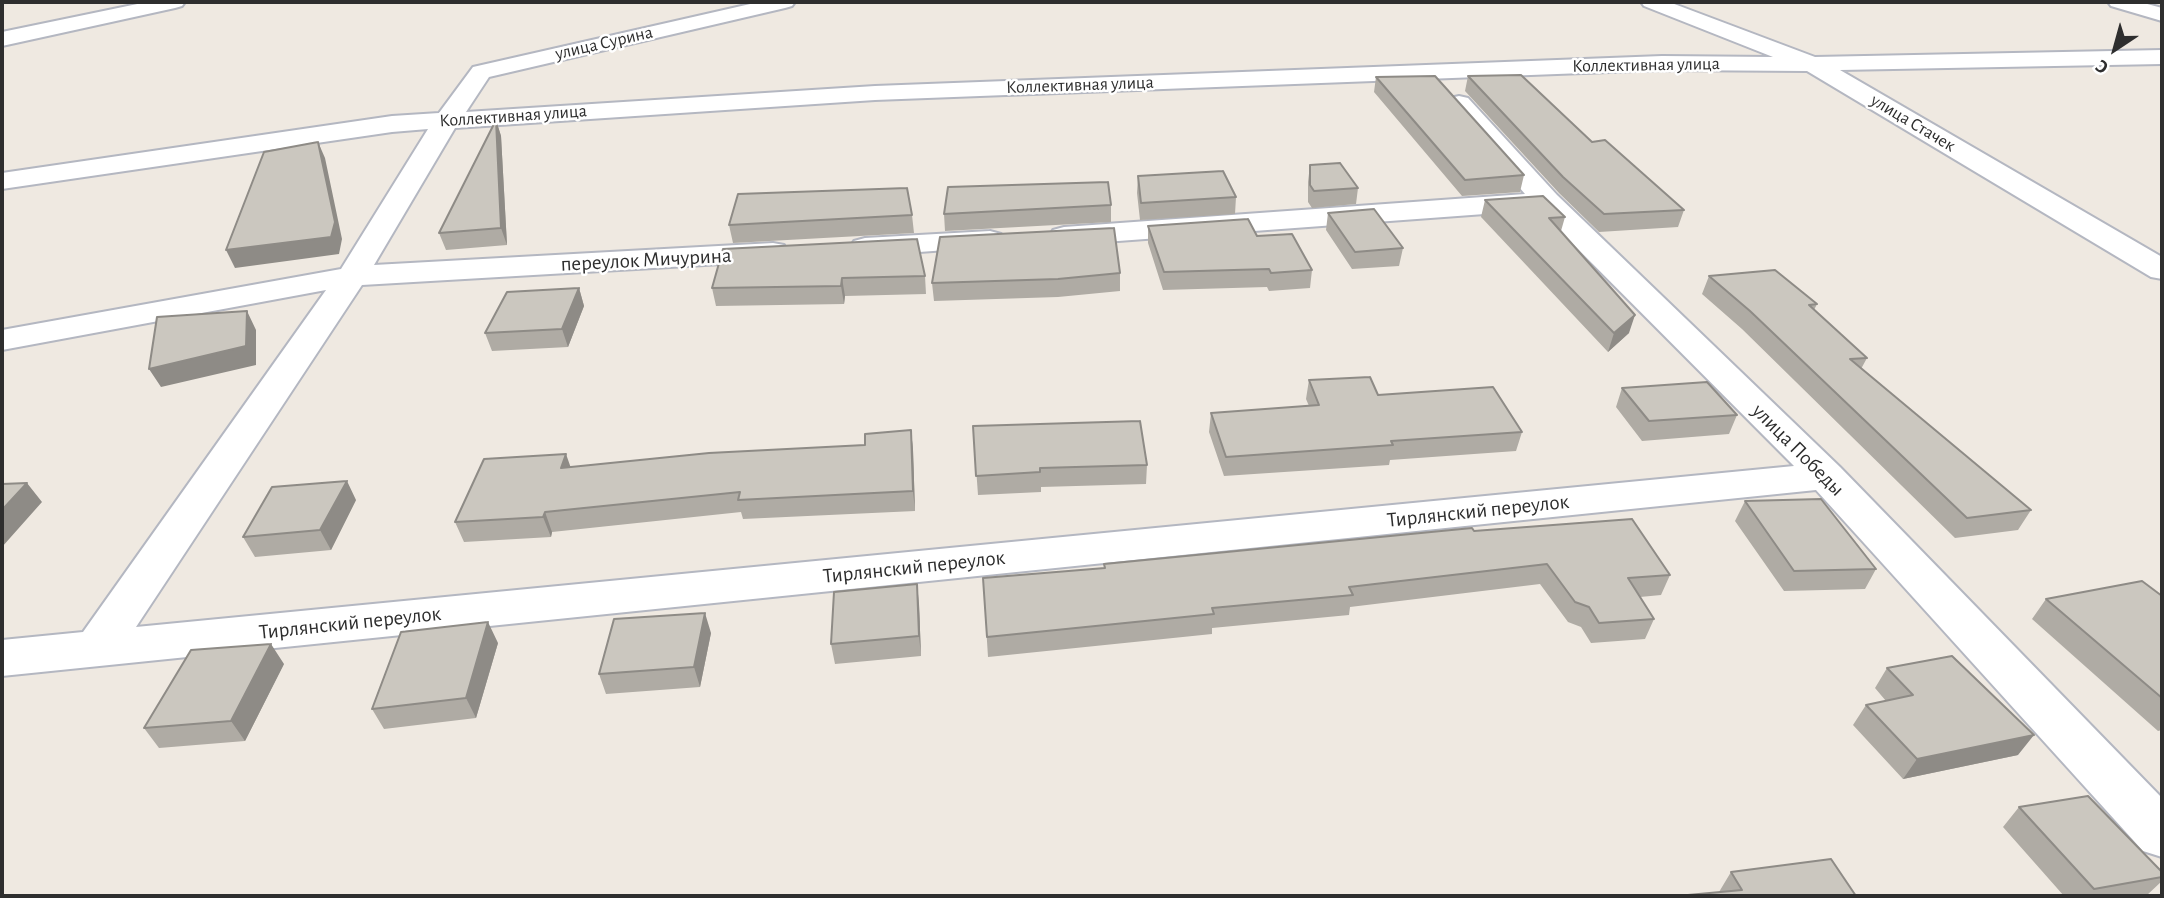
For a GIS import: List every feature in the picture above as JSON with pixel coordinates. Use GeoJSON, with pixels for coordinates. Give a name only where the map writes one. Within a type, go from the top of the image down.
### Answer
{"type":"FeatureCollection","features":[{"type":"Feature","properties":{"kind":"street"},"geometry":{"type":"LineString","coordinates":[[2,39],[176,2]]}},
{"type":"Feature","properties":{"kind":"street","name":"улица Сурина"},"geometry":{"type":"LineString","coordinates":[[98,648],[352,276],[447,120],[481,72],[785,2]]}},
{"type":"Feature","properties":{"kind":"street","name":"улица Стачек"},"geometry":{"type":"LineString","coordinates":[[1651,2],[1812,64],[2162,270]]}},
{"type":"Feature","properties":{"kind":"street"},"geometry":{"type":"LineString","coordinates":[[2118,2],[2162,15]]}},
{"type":"Feature","properties":{"kind":"street","name":"Коллективная улица"},"geometry":{"type":"LineString","coordinates":[[2,181],[392,124],[889,93],[1662,63],[1812,64],[2162,57]]}},
{"type":"Feature","properties":{"kind":"street","name":"улица Победы"},"geometry":{"type":"LineString","coordinates":[[1430,71],[1547,201],[1826,476],[2162,834]]}},
{"type":"Feature","properties":{"kind":"street"},"geometry":{"type":"LineString","coordinates":[[840,249],[1189,229],[1547,201]]}},
{"type":"Feature","properties":{"kind":"street","name":"переулок Мичурина"},"geometry":{"type":"LineString","coordinates":[[2,340],[352,276],[798,251]]}},
{"type":"Feature","properties":{"kind":"street","name":"Тирлянский переулок"},"geometry":{"type":"LineString","coordinates":[[2,658],[1826,476]]}},
{"type":"Feature","properties":{"kind":"building"},"geometry":{"type":"Polygon","coordinates":[[[1521,75],[1592,142],[1605,140],[1684,210],[1604,214],[1563,177],[1468,76],[1521,75]]]}},
{"type":"Feature","properties":{"kind":"building"},"geometry":{"type":"Polygon","coordinates":[[[1435,76],[1524,175],[1465,180],[1376,77],[1435,76]]]}},
{"type":"Feature","properties":{"kind":"building"},"geometry":{"type":"Polygon","coordinates":[[[496,120],[501,228],[439,233],[496,120]]]}},
{"type":"Feature","properties":{"kind":"building"},"geometry":{"type":"Polygon","coordinates":[[[318,142],[335,222],[331,237],[226,250],[264,152],[318,142]]]}},
{"type":"Feature","properties":{"kind":"building"},"geometry":{"type":"Polygon","coordinates":[[[1340,163],[1358,188],[1314,191],[1310,185],[1310,165],[1340,163]]]}},
{"type":"Feature","properties":{"kind":"building"},"geometry":{"type":"Polygon","coordinates":[[[1223,171],[1236,197],[1141,203],[1138,176],[1223,171]]]}},
{"type":"Feature","properties":{"kind":"building"},"geometry":{"type":"Polygon","coordinates":[[[1108,182],[1111,205],[944,214],[948,187],[1108,182]]]}},
{"type":"Feature","properties":{"kind":"building"},"geometry":{"type":"Polygon","coordinates":[[[907,188],[912,215],[729,225],[738,194],[907,188]]]}},
{"type":"Feature","properties":{"kind":"building"},"geometry":{"type":"Polygon","coordinates":[[[1543,196],[1565,217],[1549,218],[1635,315],[1614,333],[1485,200],[1543,196]]]}},
{"type":"Feature","properties":{"kind":"building"},"geometry":{"type":"Polygon","coordinates":[[[1374,209],[1403,248],[1355,252],[1328,213],[1374,209]]]}},
{"type":"Feature","properties":{"kind":"building"},"geometry":{"type":"Polygon","coordinates":[[[1248,219],[1257,236],[1292,234],[1312,270],[1271,273],[1269,269],[1164,272],[1148,226],[1248,219]]]}},
{"type":"Feature","properties":{"kind":"building"},"geometry":{"type":"Polygon","coordinates":[[[1114,228],[1120,273],[1058,279],[932,283],[940,237],[1114,228]]]}},
{"type":"Feature","properties":{"kind":"building"},"geometry":{"type":"Polygon","coordinates":[[[917,239],[925,276],[842,278],[841,286],[712,288],[723,249],[917,239]]]}},
{"type":"Feature","properties":{"kind":"building"},"geometry":{"type":"Polygon","coordinates":[[[1775,270],[1817,304],[1809,305],[1867,358],[1850,359],[2031,510],[1967,518],[1750,311],[1709,276],[1775,270]]]}},
{"type":"Feature","properties":{"kind":"building"},"geometry":{"type":"Polygon","coordinates":[[[579,288],[562,329],[485,333],[507,292],[579,288]]]}},
{"type":"Feature","properties":{"kind":"building"},"geometry":{"type":"Polygon","coordinates":[[[247,311],[246,346],[149,369],[157,317],[247,311]]]}},
{"type":"Feature","properties":{"kind":"building"},"geometry":{"type":"Polygon","coordinates":[[[1370,377],[1378,395],[1493,387],[1522,432],[1226,457],[1211,413],[1319,405],[1309,380],[1370,377]]]}},
{"type":"Feature","properties":{"kind":"building"},"geometry":{"type":"Polygon","coordinates":[[[1707,382],[1737,415],[1649,421],[1622,388],[1707,382]]]}},
{"type":"Feature","properties":{"kind":"building"},"geometry":{"type":"Polygon","coordinates":[[[1140,421],[1147,465],[1040,468],[1040,472],[976,476],[973,426],[1140,421]]]}},
{"type":"Feature","properties":{"kind":"building"},"geometry":{"type":"Polygon","coordinates":[[[911,430],[913,491],[738,500],[740,492],[545,512],[543,517],[455,522],[484,459],[566,454],[561,468],[709,453],[865,445],[865,434],[911,430]]]}},
{"type":"Feature","properties":{"kind":"building"},"geometry":{"type":"Polygon","coordinates":[[[347,481],[320,530],[243,537],[272,487],[347,481]]]}},
{"type":"Feature","properties":{"kind":"building"},"geometry":{"type":"Polygon","coordinates":[[[27,483],[2,510],[2,484],[27,483]]]}},
{"type":"Feature","properties":{"kind":"building"},"geometry":{"type":"Polygon","coordinates":[[[1821,499],[1876,569],[1794,571],[1745,501],[1821,499]]]}},
{"type":"Feature","properties":{"kind":"building"},"geometry":{"type":"Polygon","coordinates":[[[1632,519],[1670,575],[1628,578],[1654,619],[1599,623],[1589,607],[1575,602],[1547,564],[1349,587],[1353,595],[1212,608],[1214,614],[987,637],[983,578],[1105,568],[1104,564],[1472,528],[1474,531],[1632,519]]]}},
{"type":"Feature","properties":{"kind":"building"},"geometry":{"type":"Polygon","coordinates":[[[2142,581],[2162,596],[2162,698],[2046,599],[2142,581]]]}},
{"type":"Feature","properties":{"kind":"building"},"geometry":{"type":"Polygon","coordinates":[[[917,584],[919,636],[831,644],[834,592],[917,584]]]}},
{"type":"Feature","properties":{"kind":"building"},"geometry":{"type":"Polygon","coordinates":[[[705,613],[694,667],[599,674],[614,619],[705,613]]]}},
{"type":"Feature","properties":{"kind":"building"},"geometry":{"type":"Polygon","coordinates":[[[488,622],[466,698],[372,709],[401,632],[488,622]]]}},
{"type":"Feature","properties":{"kind":"building"},"geometry":{"type":"Polygon","coordinates":[[[271,644],[231,721],[144,728],[191,650],[271,644]]]}},
{"type":"Feature","properties":{"kind":"building"},"geometry":{"type":"Polygon","coordinates":[[[1952,656],[2034,735],[1917,759],[1866,705],[1913,695],[1887,668],[1952,656]]]}},
{"type":"Feature","properties":{"kind":"building"},"geometry":{"type":"Polygon","coordinates":[[[2088,796],[2162,872],[2162,877],[2094,889],[2019,807],[2088,796]]]}},
{"type":"Feature","properties":{"kind":"building"},"geometry":{"type":"Polygon","coordinates":[[[1831,859],[1856,896],[1677,896],[1742,890],[1731,872],[1831,859]]]}}]}
